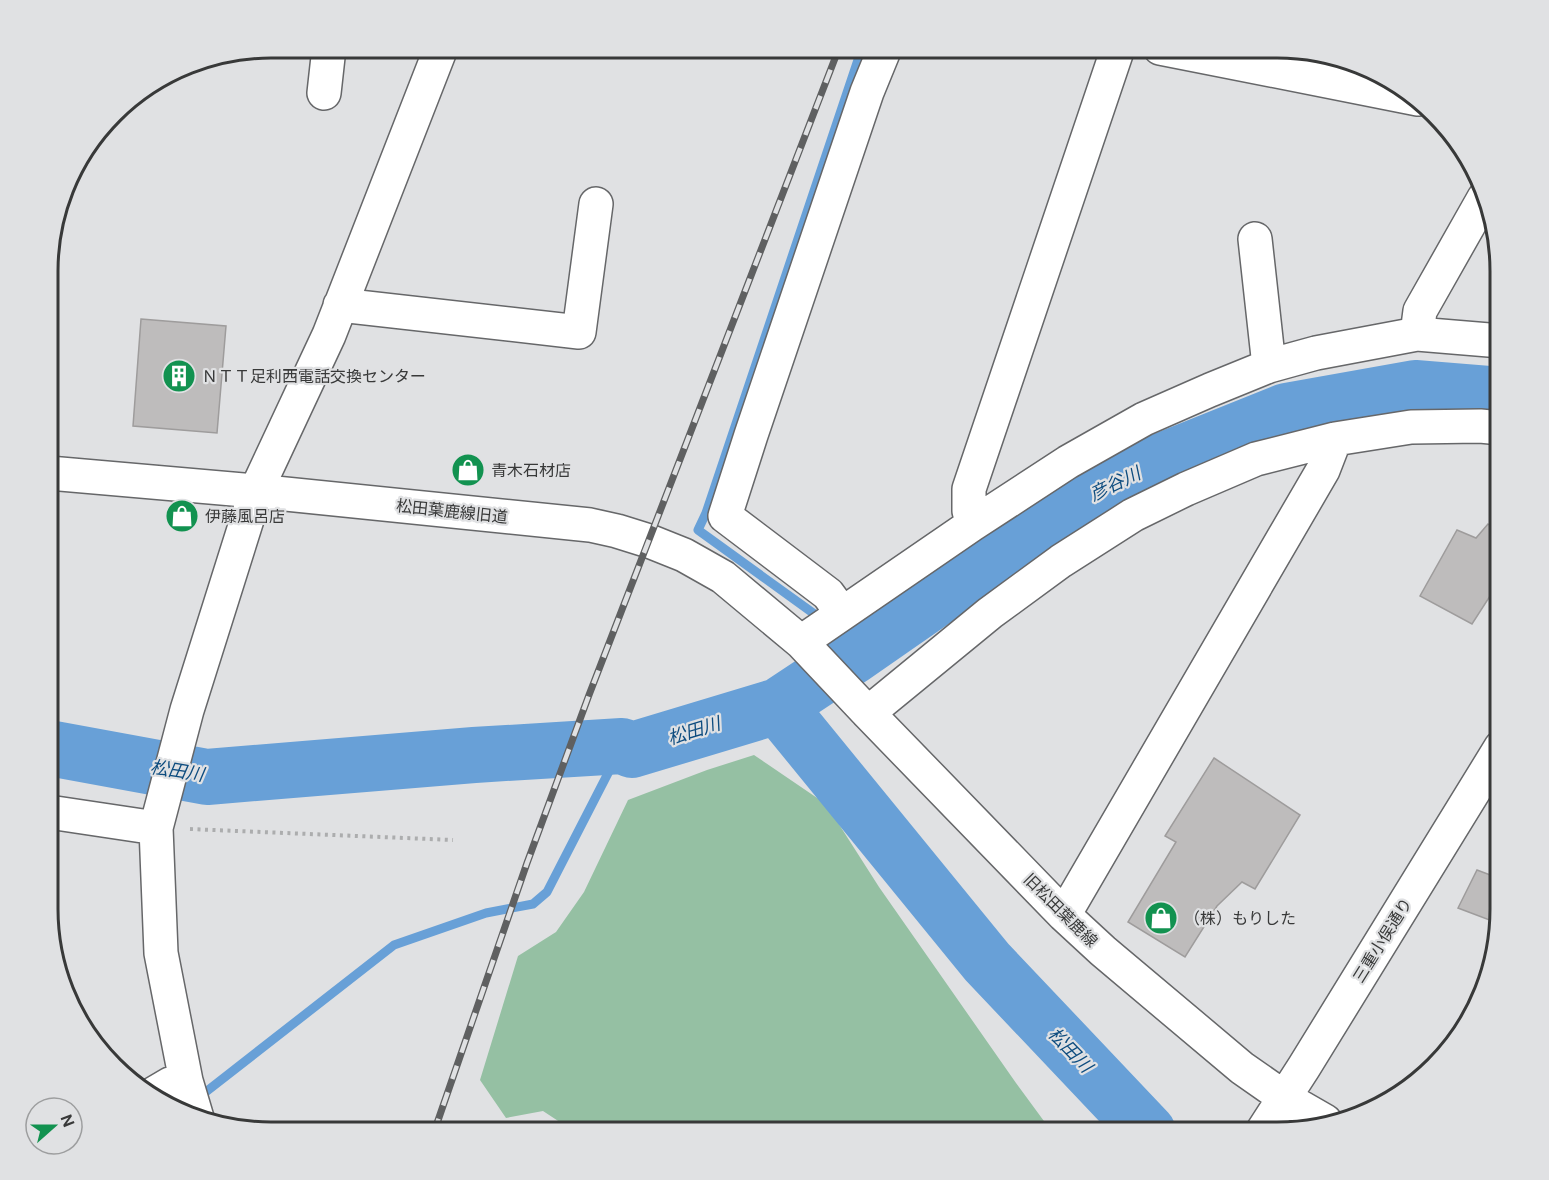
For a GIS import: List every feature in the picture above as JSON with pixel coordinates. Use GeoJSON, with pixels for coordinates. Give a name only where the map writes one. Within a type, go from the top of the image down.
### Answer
{"type":"FeatureCollection","features":[{"type":"Feature","properties":{"kind":"street"},"geometry":{"type":"LineString","coordinates":[[324,93],[328,58]]}},
{"type":"Feature","properties":{"kind":"street"},"geometry":{"type":"LineString","coordinates":[[194,1106],[186,1081],[161,953],[158,819],[187,710],[256,491],[328,335],[437,58]]}},
{"type":"Feature","properties":{"kind":"street"},"geometry":{"type":"LineString","coordinates":[[821,633],[828,594],[725,516],[867,92],[881,59]]}},
{"type":"Feature","properties":{"kind":"street"},"geometry":{"type":"LineString","coordinates":[[973,524],[969,511],[969,489],[1114,59]]}},
{"type":"Feature","properties":{"kind":"street"},"geometry":{"type":"LineString","coordinates":[[1215,59],[1397,95]]}},
{"type":"Feature","properties":{"kind":"street"},"geometry":{"type":"LineString","coordinates":[[340,305],[579,332],[596,204]]}},
{"type":"Feature","properties":{"kind":"street"},"geometry":{"type":"LineString","coordinates":[[1417,334],[1420,311],[1480,205]]}},
{"type":"Feature","properties":{"kind":"street"},"geometry":{"type":"LineString","coordinates":[[1255,238],[1269,366]]}},
{"type":"Feature","properties":{"kind":"street"},"geometry":{"type":"LineString","coordinates":[[821,633],[973,524],[1068,462],[1144,419],[1210,390],[1269,366],[1316,353],[1417,334],[1490,340]]}},
{"type":"Feature","properties":{"kind":"street"},"geometry":{"type":"LineString","coordinates":[[862,707],[1061,561],[1133,515],[1186,489],[1256,459],[1335,439],[1411,427],[1490,427]]}},
{"type":"Feature","properties":{"kind":"street"},"geometry":{"type":"LineString","coordinates":[[1064,915],[1323,470],[1335,439]]}},
{"type":"Feature","properties":{"kind":"street","name":"松田葉鹿線旧道"},"geometry":{"type":"LineString","coordinates":[[58,474],[590,525],[649,541],[684,555],[821,633]]}},
{"type":"Feature","properties":{"kind":"street","name":"旧松田葉鹿線"},"geometry":{"type":"LineString","coordinates":[[821,633],[862,707],[1064,915],[1103,951],[1242,1068],[1285,1098]]}},
{"type":"Feature","properties":{"kind":"street","name":"三重小俣通り"},"geometry":{"type":"LineString","coordinates":[[1269,1122],[1490,765]]}},
{"type":"Feature","properties":{"kind":"street"},"geometry":{"type":"LineString","coordinates":[[59,813],[158,819]]}},
{"type":"Feature","properties":{"kind":"street"},"geometry":{"type":"LineString","coordinates":[[160,1090],[170,1084],[186,1081]]}},
{"type":"Feature","properties":{"kind":"street"},"geometry":{"type":"LineString","coordinates":[[1285,1098],[1318,1117]]}},
{"type":"Feature","properties":{"kind":"path"},"geometry":{"type":"LineString","coordinates":[[158,819],[453,840]]}},
{"type":"Feature","properties":{"kind":"green space"},"geometry":{"type":"Polygon","coordinates":[[[754,755],[826,804],[879,887],[1044,1122],[559,1121],[543,1111],[506,1118],[480,1080],[518,956],[556,932],[584,892],[628,800],[754,755]]]}},
{"type":"Feature","properties":{"kind":"building","name":"ＮＴＴ足利西電話交換センター"},"geometry":{"type":"Polygon","coordinates":[[[141,319],[226,326],[217,433],[133,426],[141,319]]]}},
{"type":"Feature","properties":{"kind":"building"},"geometry":{"type":"Polygon","coordinates":[[[1488,524],[1490,525],[1490,596],[1472,624],[1420,596],[1457,530],[1476,538],[1488,524]]]}},
{"type":"Feature","properties":{"kind":"building"},"geometry":{"type":"Polygon","coordinates":[[[1214,758],[1300,815],[1255,889],[1242,882],[1217,906],[1185,957],[1128,922],[1176,842],[1165,836],[1214,758]]]}},
{"type":"Feature","properties":{"kind":"building"},"geometry":{"type":"Polygon","coordinates":[[[1477,870],[1490,875],[1490,920],[1458,908],[1477,870]]]}},
{"type":"Feature","properties":{"kind":"waterway"},"geometry":{"type":"LineString","coordinates":[[852,657],[813,613],[698,530],[706,513],[858,59]]}},
{"type":"Feature","properties":{"kind":"waterway","name":"彦谷川"},"geometry":{"type":"LineString","coordinates":[[778,706],[1068,507],[1164,460],[1286,411],[1415,388],[1490,394]]}},
{"type":"Feature","properties":{"kind":"waterway","name":"松田川"},"geometry":{"type":"LineString","coordinates":[[59,750],[207,777],[474,755],[622,746],[632,750],[778,706],[987,962],[1138,1122]]}},
{"type":"Feature","properties":{"kind":"waterway"},"geometry":{"type":"LineString","coordinates":[[198,1098],[394,945],[486,913],[533,904],[547,892],[622,746]]}},
{"type":"Feature","properties":{"kind":"railway"},"geometry":{"type":"LineString","coordinates":[[438,1121],[527,863],[589,695],[835,59]]}},
{"type":"Feature","properties":{"kind":"place","name":"ＮＴＴ足利西電話交換センター"},"geometry":{"type":"Point","coordinates":[179,376]}},
{"type":"Feature","properties":{"kind":"place","name":"青木石材店"},"geometry":{"type":"Point","coordinates":[468,470]}},
{"type":"Feature","properties":{"kind":"place","name":"伊藤風呂店"},"geometry":{"type":"Point","coordinates":[182,516]}},
{"type":"Feature","properties":{"kind":"place","name":"（株）もりした"},"geometry":{"type":"Point","coordinates":[1161,918]}}]}
